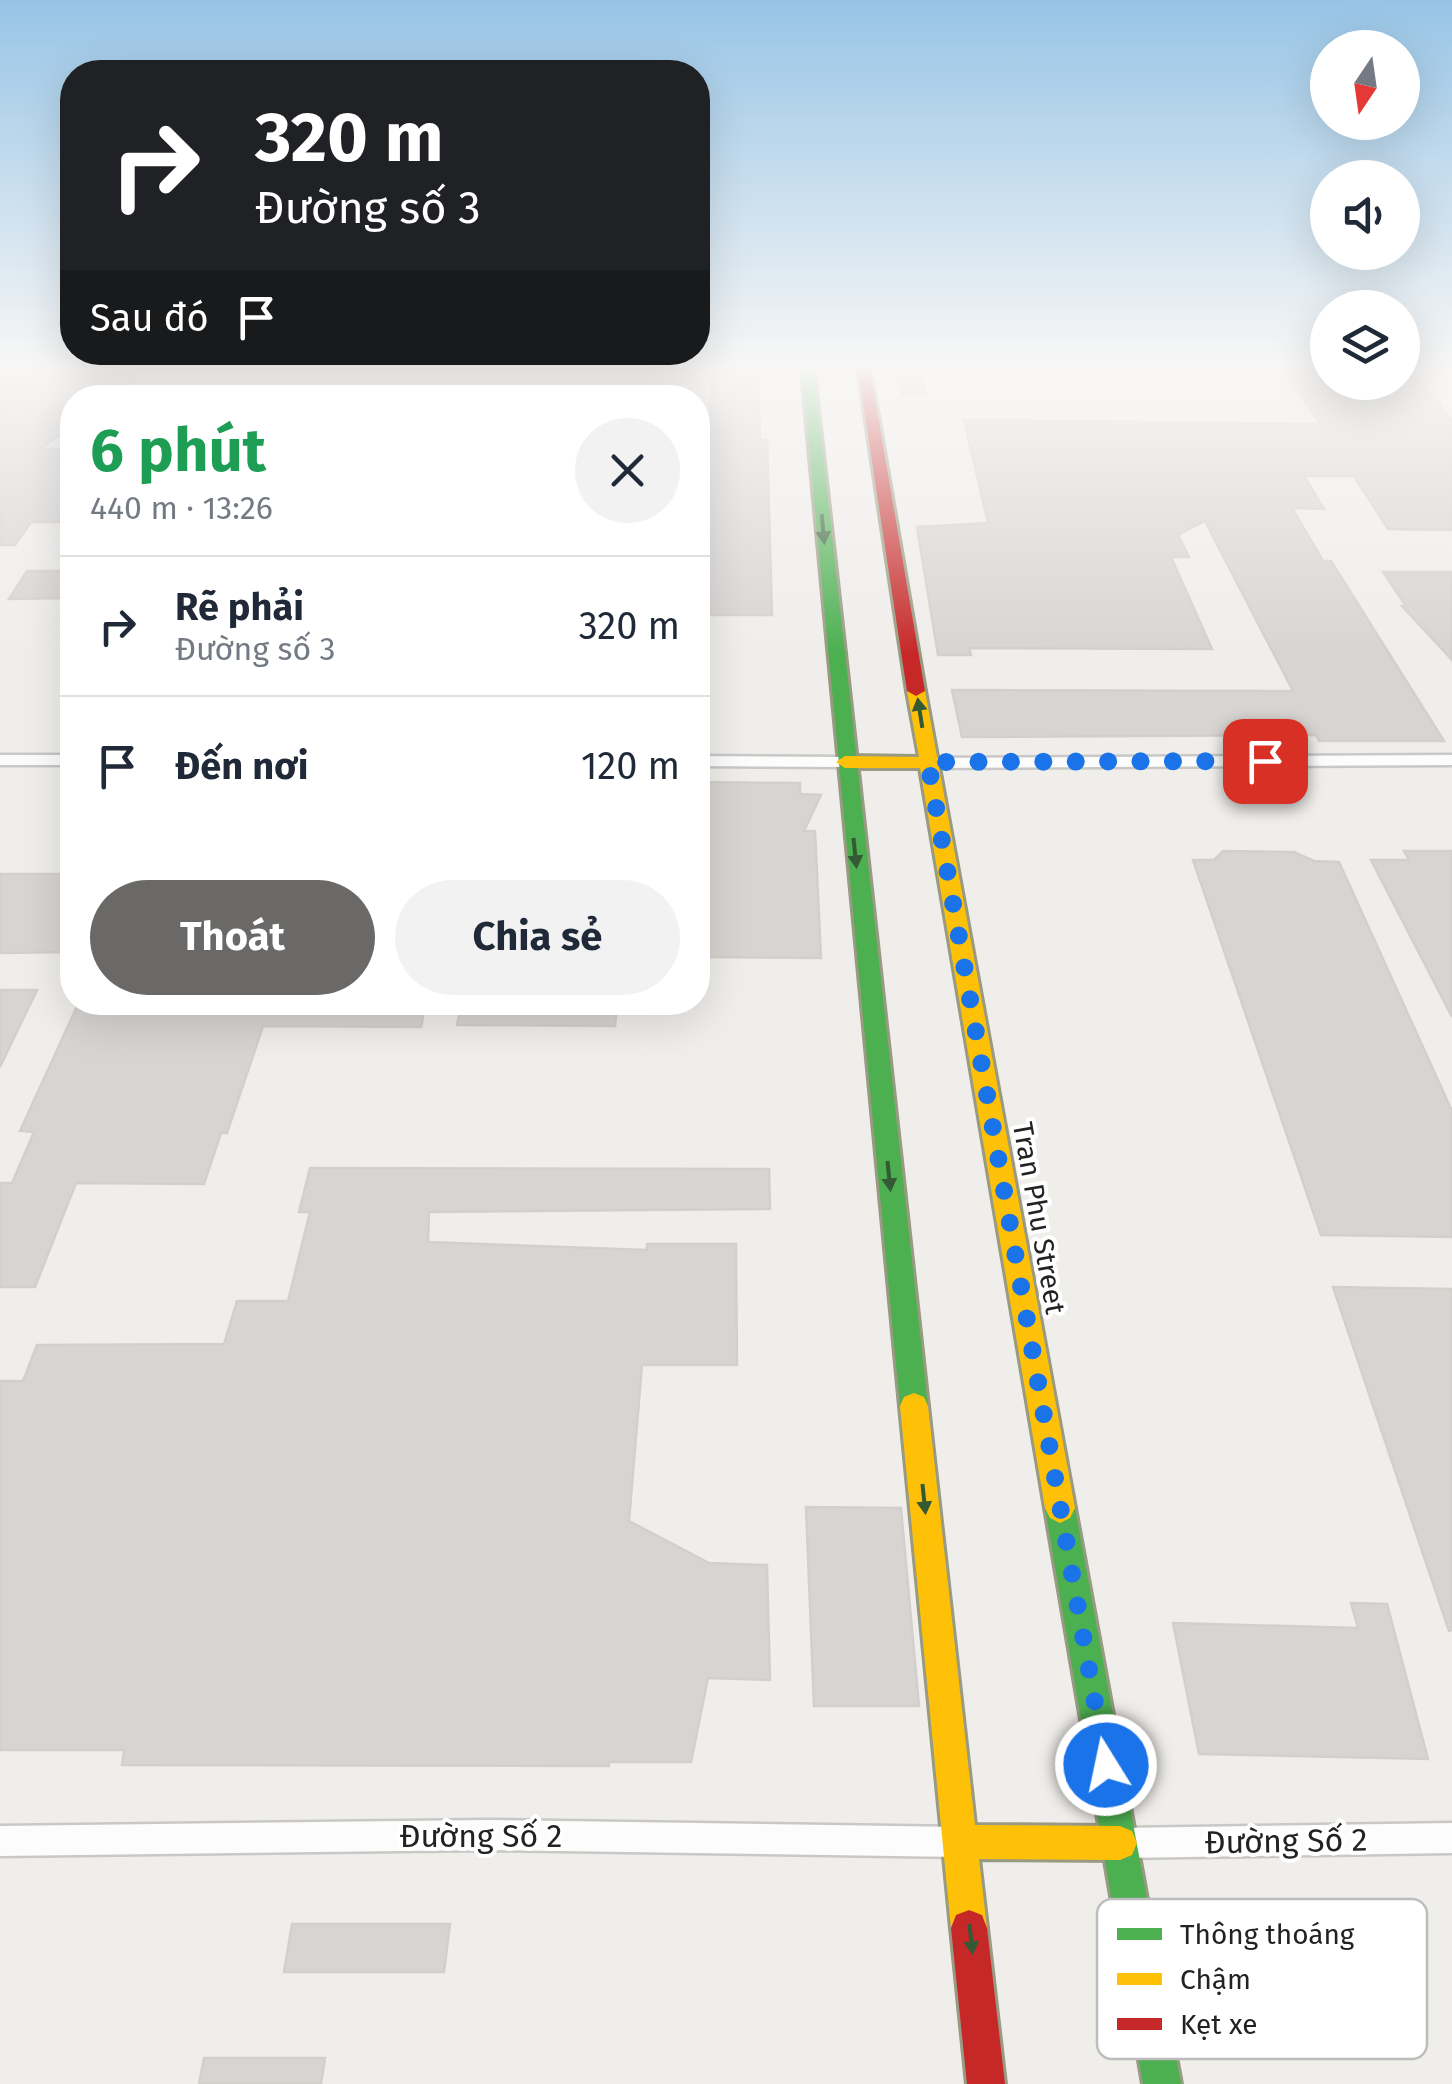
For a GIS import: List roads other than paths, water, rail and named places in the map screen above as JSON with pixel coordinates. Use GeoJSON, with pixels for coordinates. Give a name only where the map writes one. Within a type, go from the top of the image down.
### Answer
{"type":"FeatureCollection","features":[{"type":"Feature","properties":{"kind":"main road"},"geometry":{"type":"LineString","coordinates":[[816,460],[986,2084]]}},
{"type":"Feature","properties":{"kind":"main road","name":"Tran Phu Street"},"geometry":{"type":"LineString","coordinates":[[878,460],[1130,1899]]}},
{"type":"Feature","properties":{"kind":"main road"},"geometry":{"type":"LineString","coordinates":[[845,762],[928,762]]}},
{"type":"Feature","properties":{"kind":"main road"},"geometry":{"type":"LineString","coordinates":[[961,1842],[1120,1843]]}},
{"type":"Feature","properties":{"kind":"main road","name":"Tran Phu Street"},"geometry":{"type":"LineString","coordinates":[[1158,2059],[1162,2084]]}},
{"type":"Feature","properties":{"kind":"street"},"geometry":{"type":"LineString","coordinates":[[0,760],[60,760]]}},
{"type":"Feature","properties":{"kind":"street"},"geometry":{"type":"LineString","coordinates":[[928,762],[1452,760]]}},
{"type":"Feature","properties":{"kind":"street"},"geometry":{"type":"LineString","coordinates":[[710,761],[845,762]]}},
{"type":"Feature","properties":{"kind":"street","name":"Đường Số 2"},"geometry":{"type":"LineString","coordinates":[[0,1842],[488,1834],[961,1842]]}},
{"type":"Feature","properties":{"kind":"street","name":"Đường Số 2"},"geometry":{"type":"LineString","coordinates":[[1120,1843],[1452,1838]]}}]}
